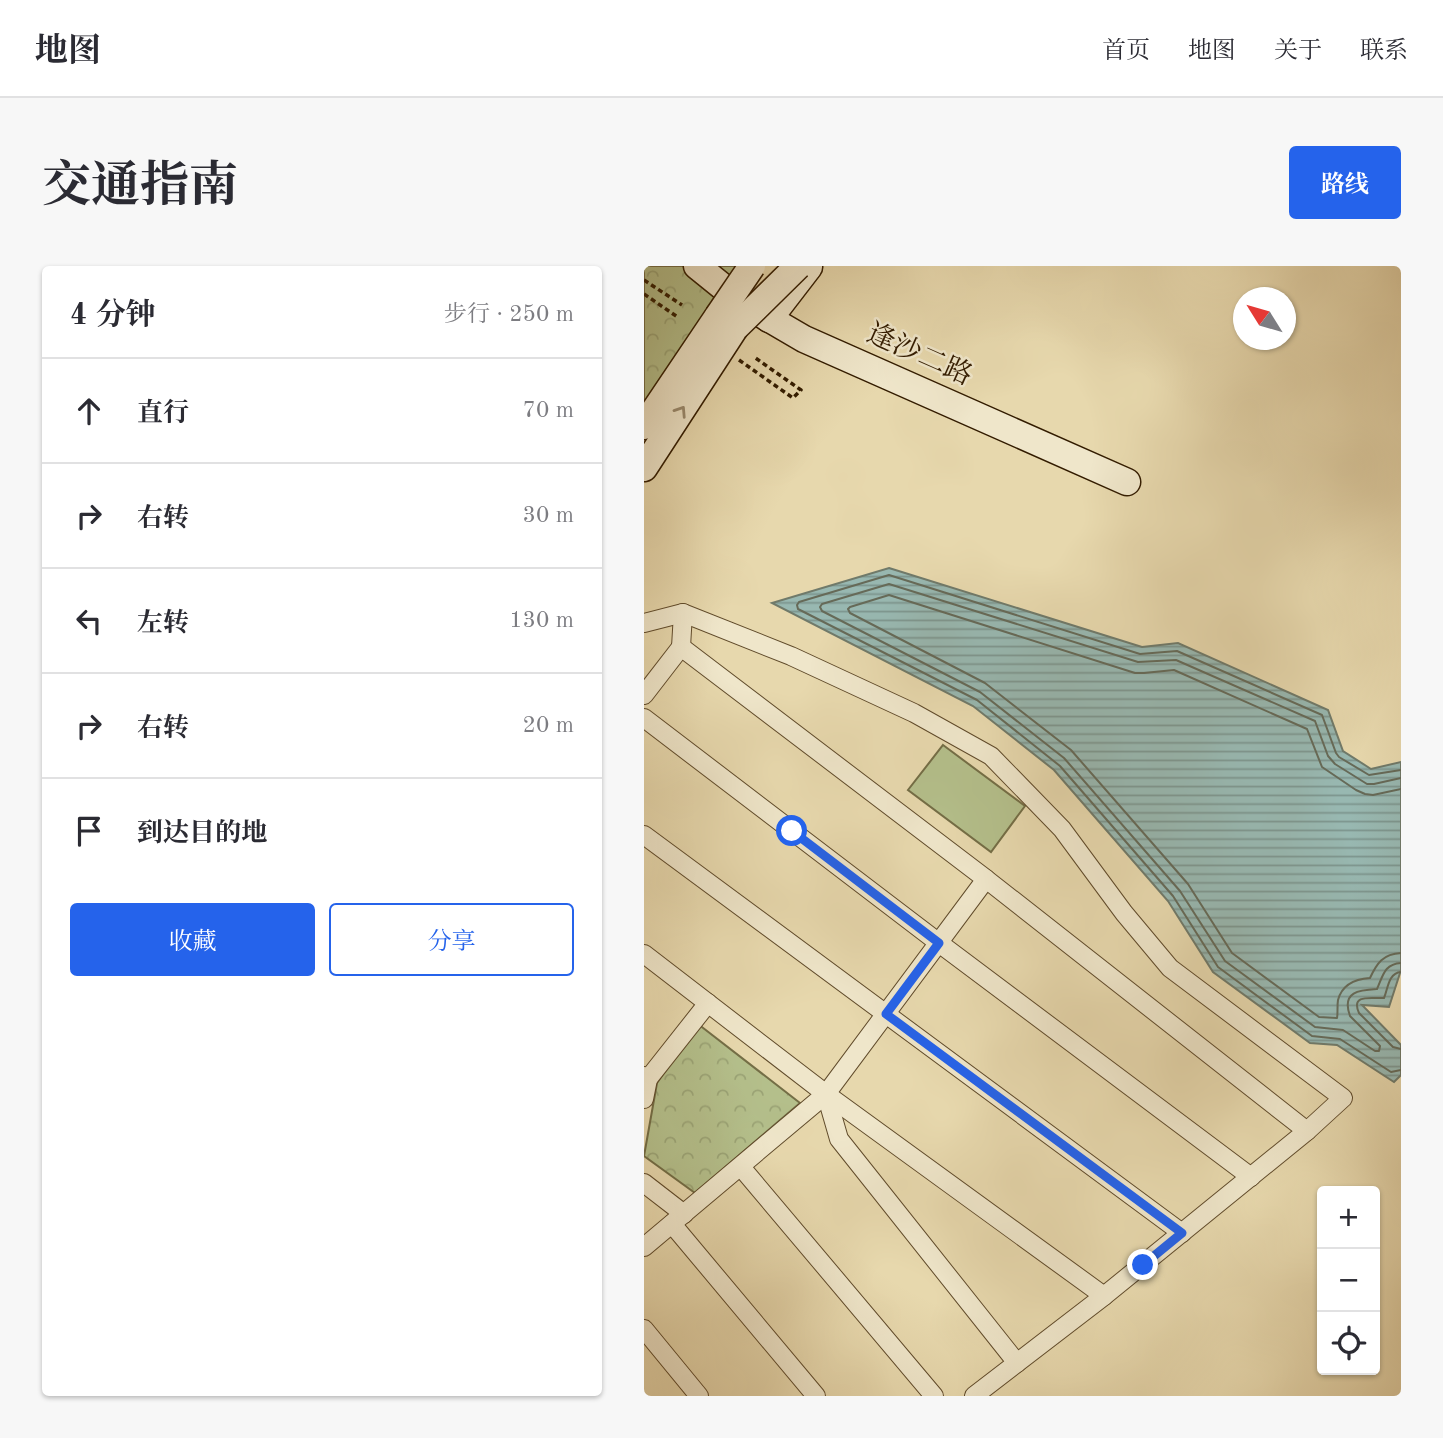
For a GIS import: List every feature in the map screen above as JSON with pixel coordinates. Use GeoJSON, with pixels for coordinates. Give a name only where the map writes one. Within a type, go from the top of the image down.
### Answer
{"type":"FeatureCollection","features":[{"type":"Feature","properties":{"kind":"street","name":"逢沙二路"},"geometry":{"type":"LineString","coordinates":[[697,266],[732,316],[769,318],[804,340],[1127,482]]}},
{"type":"Feature","properties":{"kind":"street"},"geometry":{"type":"LineString","coordinates":[[713,266],[732,316]]}},
{"type":"Feature","properties":{"kind":"street"},"geometry":{"type":"LineString","coordinates":[[732,316],[743,266]]}},
{"type":"Feature","properties":{"kind":"street"},"geometry":{"type":"LineString","coordinates":[[644,468],[732,316],[752,266]]}},
{"type":"Feature","properties":{"kind":"street"},"geometry":{"type":"LineString","coordinates":[[644,426],[732,316],[776,266]]}},
{"type":"Feature","properties":{"kind":"street"},"geometry":{"type":"LineString","coordinates":[[732,316],[798,266]]}},
{"type":"Feature","properties":{"kind":"street"},"geometry":{"type":"LineString","coordinates":[[769,318],[810,266]]}},
{"type":"Feature","properties":{"kind":"street"},"geometry":{"type":"LineString","coordinates":[[644,695],[681,648],[683,612]]}},
{"type":"Feature","properties":{"kind":"street"},"geometry":{"type":"LineString","coordinates":[[644,623],[683,612],[791,656],[902,707],[991,757],[1062,829],[1124,914],[1170,968],[1343,1098],[1307,1131],[1104,1296],[974,1396]]}},
{"type":"Feature","properties":{"kind":"street"},"geometry":{"type":"LineString","coordinates":[[681,648],[986,879],[1307,1131]]}},
{"type":"Feature","properties":{"kind":"street"},"geometry":{"type":"LineString","coordinates":[[644,718],[1251,1177]]}},
{"type":"Feature","properties":{"kind":"street"},"geometry":{"type":"LineString","coordinates":[[644,835],[1182,1233]]}},
{"type":"Feature","properties":{"kind":"street"},"geometry":{"type":"LineString","coordinates":[[644,1247],[826,1094],[986,879]]}},
{"type":"Feature","properties":{"kind":"street"},"geometry":{"type":"LineString","coordinates":[[644,954],[826,1094],[1104,1296]]}},
{"type":"Feature","properties":{"kind":"street"},"geometry":{"type":"LineString","coordinates":[[644,1099],[646,1077],[708,1003]]}},
{"type":"Feature","properties":{"kind":"street"},"geometry":{"type":"LineString","coordinates":[[826,1094],[839,1139],[1017,1363]]}},
{"type":"Feature","properties":{"kind":"street"},"geometry":{"type":"LineString","coordinates":[[741,1167],[934,1396]]}},
{"type":"Feature","properties":{"kind":"street"},"geometry":{"type":"LineString","coordinates":[[644,1183],[678,1219],[816,1396]]}},
{"type":"Feature","properties":{"kind":"street"},"geometry":{"type":"LineString","coordinates":[[644,1329],[699,1396]]}},
{"type":"Feature","properties":{"kind":"path"},"geometry":{"type":"LineString","coordinates":[[644,280],[682,305]]}},
{"type":"Feature","properties":{"kind":"path"},"geometry":{"type":"LineString","coordinates":[[644,294],[679,318]]}},
{"type":"Feature","properties":{"kind":"path"},"geometry":{"type":"LineString","coordinates":[[732,354],[793,398],[801,390],[754,357]]}},
{"type":"Feature","properties":{"kind":"green space"},"geometry":{"type":"Polygon","coordinates":[[[644,266],[750,266],[644,426],[644,266]]]}},
{"type":"Feature","properties":{"kind":"green space"},"geometry":{"type":"Polygon","coordinates":[[[943,745],[1025,806],[991,852],[908,790],[943,745]]]}},
{"type":"Feature","properties":{"kind":"green space"},"geometry":{"type":"Polygon","coordinates":[[[698,1024],[800,1103],[695,1193],[644,1156],[657,1083],[698,1024]]]}},
{"type":"Feature","properties":{"kind":"water"},"geometry":{"type":"Polygon","coordinates":[[[889,568],[1142,647],[1178,643],[1328,710],[1343,751],[1371,769],[1401,762],[1401,970],[1389,1007],[1362,1005],[1401,1045],[1401,1075],[1394,1082],[1337,1045],[1310,1043],[1213,972],[1168,901],[1054,770],[973,706],[772,603],[889,568]]]}},
{"type":"Feature","properties":{"kind":"route"},"geometry":{"type":"LineString","coordinates":[[792,831],[939,943],[886,1014],[1182,1233],[1143,1265]]}}]}
